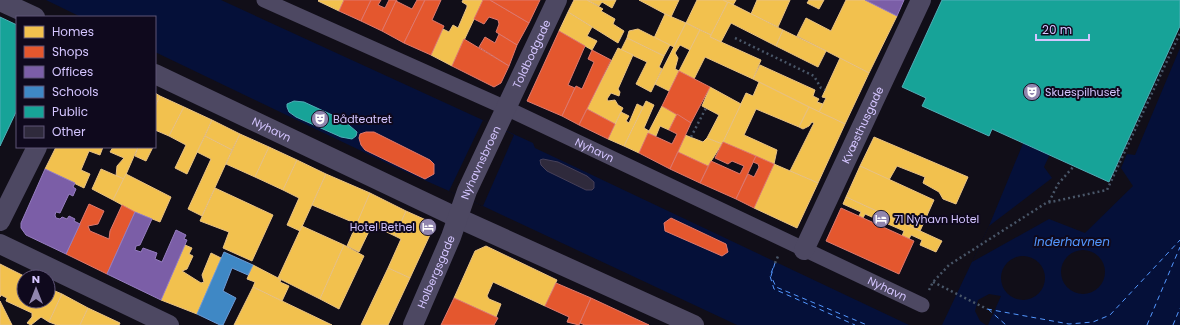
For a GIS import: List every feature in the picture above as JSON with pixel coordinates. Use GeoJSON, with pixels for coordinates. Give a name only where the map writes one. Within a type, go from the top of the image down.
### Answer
{"type":"FeatureCollection","features":[{"type":"Feature","properties":{"kind":"street"},"geometry":{"type":"LineString","coordinates":[[0,0],[33,16]]}},
{"type":"Feature","properties":{"kind":"street","name":"Nyhavn"},"geometry":{"type":"LineString","coordinates":[[264,0],[506,108],[922,305]]}},
{"type":"Feature","properties":{"kind":"street","name":"Toldbodgade"},"geometry":{"type":"LineString","coordinates":[[506,108],[557,0]]}},
{"type":"Feature","properties":{"kind":"street","name":"Kvæsthusgade"},"geometry":{"type":"LineString","coordinates":[[804,250],[922,0]]}},
{"type":"Feature","properties":{"kind":"street","name":"Nyhavn"},"geometry":{"type":"LineString","coordinates":[[156,74],[458,218],[694,325]]}},
{"type":"Feature","properties":{"kind":"street","name":"Nyhavnsbroen"},"geometry":{"type":"LineString","coordinates":[[458,218],[465,198],[506,108]]}},
{"type":"Feature","properties":{"kind":"street"},"geometry":{"type":"LineString","coordinates":[[0,222],[37,148]]}},
{"type":"Feature","properties":{"kind":"street","name":"Holbergsgade"},"geometry":{"type":"LineString","coordinates":[[413,325],[458,218]]}},
{"type":"Feature","properties":{"kind":"street"},"geometry":{"type":"LineString","coordinates":[[0,244],[169,325]]}},
{"type":"Feature","properties":{"kind":"path"},"geometry":{"type":"LineString","coordinates":[[922,305],[933,282],[949,265],[1049,202],[1107,190],[1180,33]]}},
{"type":"Feature","properties":{"kind":"path"},"geometry":{"type":"LineString","coordinates":[[735,38],[814,76],[820,88],[825,90]]}},
{"type":"Feature","properties":{"kind":"path"},"geometry":{"type":"LineString","coordinates":[[690,137],[706,108]]}},
{"type":"Feature","properties":{"kind":"path"},"geometry":{"type":"LineString","coordinates":[[1049,202],[1058,184],[1074,166]]}},
{"type":"Feature","properties":{"kind":"path"},"geometry":{"type":"LineString","coordinates":[[933,282],[987,309]]}},
{"type":"Feature","properties":{"kind":"water"},"geometry":{"type":"Polygon","coordinates":[[[46,0],[221,0],[533,143],[535,148],[909,325],[737,325],[483,206],[397,168],[156,52],[156,16],[79,16],[46,0]]]}},
{"type":"Feature","properties":{"kind":"water","name":"Inderhavnen"},"geometry":{"type":"Polygon","coordinates":[[[1180,0],[1180,325],[942,325],[989,226],[1024,141],[1042,152],[1180,0]]]}},
{"type":"Feature","properties":{"kind":"pier"},"geometry":{"type":"Polygon","coordinates":[[[1180,0],[1180,48],[1135,155],[1127,154],[1121,168],[1133,186],[1085,233],[1049,219],[972,262],[989,226],[1052,178],[1044,167],[1055,143],[1180,0]]]}},
{"type":"Feature","properties":{"kind":"pier"},"geometry":{"type":"Polygon","coordinates":[[[483,120],[514,135],[483,206],[449,191],[483,120]]]}},
{"type":"Feature","properties":{"kind":"pier"},"geometry":{"type":"Polygon","coordinates":[[[1083,250],[1095,254],[1101,260],[1105,272],[1101,284],[1095,290],[1083,294],[1071,290],[1065,284],[1061,272],[1065,260],[1071,254],[1083,250]]]}},
{"type":"Feature","properties":{"kind":"pier"},"geometry":{"type":"Polygon","coordinates":[[[1023,256],[1035,260],[1041,266],[1045,278],[1041,290],[1035,296],[1023,300],[1011,296],[1005,290],[1001,278],[1005,266],[1011,260],[1023,256]]]}},
{"type":"Feature","properties":{"kind":"pier"},"geometry":{"type":"Polygon","coordinates":[[[989,294],[1001,296],[988,325],[986,325],[980,321],[975,311],[978,300],[989,294]]]}},
{"type":"Feature","properties":{"kind":"building: Homes"},"geometry":{"type":"Polygon","coordinates":[[[344,0],[339,11],[318,1],[344,0]]]}},
{"type":"Feature","properties":{"kind":"building: Homes"},"geometry":{"type":"Polygon","coordinates":[[[463,0],[483,0],[452,66],[431,55],[443,29],[449,32],[453,25],[458,28],[467,7],[467,5],[462,2],[463,0]]]}},
{"type":"Feature","properties":{"kind":"building: Homes"},"geometry":{"type":"Polygon","coordinates":[[[574,0],[587,0],[603,9],[601,11],[615,19],[613,24],[624,31],[618,43],[568,12],[574,0]]]}},
{"type":"Feature","properties":{"kind":"building: Homes"},"geometry":{"type":"Polygon","coordinates":[[[587,0],[616,0],[612,8],[602,2],[599,6],[587,0]]]}},
{"type":"Feature","properties":{"kind":"building: Homes"},"geometry":{"type":"Polygon","coordinates":[[[639,0],[679,0],[671,17],[639,0]]]}},
{"type":"Feature","properties":{"kind":"building: Homes"},"geometry":{"type":"Polygon","coordinates":[[[697,0],[723,0],[728,2],[711,35],[686,23],[697,0]]]}},
{"type":"Feature","properties":{"kind":"building: Homes"},"geometry":{"type":"Polygon","coordinates":[[[723,0],[736,0],[733,5],[723,0]]]}},
{"type":"Feature","properties":{"kind":"building: Homes"},"geometry":{"type":"Polygon","coordinates":[[[757,0],[790,0],[778,27],[751,14],[757,0]]]}},
{"type":"Feature","properties":{"kind":"building: Homes"},"geometry":{"type":"Polygon","coordinates":[[[809,0],[824,0],[819,9],[807,3],[809,0]]]}},
{"type":"Feature","properties":{"kind":"building: Homes"},"geometry":{"type":"Polygon","coordinates":[[[846,0],[865,0],[897,16],[869,73],[797,36],[806,18],[831,31],[846,0]]]}},
{"type":"Feature","properties":{"kind":"building: Homes"},"geometry":{"type":"Polygon","coordinates":[[[728,2],[783,30],[776,46],[731,23],[721,42],[710,37],[728,2]]]}},
{"type":"Feature","properties":{"kind":"building: Homes"},"geometry":{"type":"Polygon","coordinates":[[[568,12],[592,27],[587,36],[597,41],[592,50],[559,31],[568,12]]]}},
{"type":"Feature","properties":{"kind":"building: Homes"},"geometry":{"type":"Polygon","coordinates":[[[665,14],[686,23],[674,47],[654,38],[665,14]]]}},
{"type":"Feature","properties":{"kind":"building: Homes"},"geometry":{"type":"Polygon","coordinates":[[[686,23],[700,30],[690,50],[680,45],[675,53],[678,58],[675,69],[679,71],[669,91],[655,84],[686,23]]]}},
{"type":"Feature","properties":{"kind":"building: Homes"},"geometry":{"type":"Polygon","coordinates":[[[638,29],[670,45],[664,56],[627,38],[629,31],[638,29]]]}},
{"type":"Feature","properties":{"kind":"building: Homes"},"geometry":{"type":"Polygon","coordinates":[[[700,30],[711,35],[710,37],[761,60],[753,79],[705,57],[694,79],[679,71],[700,30]]]}},
{"type":"Feature","properties":{"kind":"building: Homes"},"geometry":{"type":"Polygon","coordinates":[[[783,30],[826,51],[818,67],[776,46],[783,30]]]}},
{"type":"Feature","properties":{"kind":"building: Homes"},"geometry":{"type":"Polygon","coordinates":[[[627,38],[664,56],[659,67],[662,69],[651,92],[636,84],[647,62],[621,50],[627,38]]]}},
{"type":"Feature","properties":{"kind":"building: Homes"},"geometry":{"type":"Polygon","coordinates":[[[618,48],[633,55],[618,89],[620,92],[619,96],[611,93],[607,99],[608,101],[615,100],[618,105],[623,108],[615,124],[587,109],[618,48]]]}},
{"type":"Feature","properties":{"kind":"building: Homes"},"geometry":{"type":"Polygon","coordinates":[[[840,58],[869,73],[845,124],[819,112],[826,98],[822,97],[840,58]]]}},
{"type":"Feature","properties":{"kind":"building: Homes"},"geometry":{"type":"Polygon","coordinates":[[[760,65],[815,90],[813,96],[819,99],[817,102],[823,104],[819,112],[753,79],[760,65]]]}},
{"type":"Feature","properties":{"kind":"building: Homes"},"geometry":{"type":"Polygon","coordinates":[[[759,82],[809,107],[799,127],[756,109],[744,135],[777,150],[774,164],[723,142],[746,93],[753,96],[759,82]]]}},
{"type":"Feature","properties":{"kind":"building: Homes"},"geometry":{"type":"Polygon","coordinates":[[[710,87],[741,104],[722,144],[707,138],[719,115],[702,106],[710,87]]]}},
{"type":"Feature","properties":{"kind":"building: Homes"},"geometry":{"type":"Polygon","coordinates":[[[156,94],[160,96],[156,105],[156,94]]]}},
{"type":"Feature","properties":{"kind":"building: Homes"},"geometry":{"type":"Polygon","coordinates":[[[160,96],[184,107],[169,136],[156,130],[156,105],[160,96]]]}},
{"type":"Feature","properties":{"kind":"building: Homes"},"geometry":{"type":"Polygon","coordinates":[[[646,101],[654,105],[644,128],[649,131],[639,153],[624,146],[646,101]]]}},
{"type":"Feature","properties":{"kind":"building: Homes"},"geometry":{"type":"Polygon","coordinates":[[[637,104],[643,107],[624,146],[608,139],[621,112],[629,116],[626,121],[629,123],[637,104]]]}},
{"type":"Feature","properties":{"kind":"building: Homes"},"geometry":{"type":"Polygon","coordinates":[[[662,106],[677,114],[669,130],[660,126],[656,136],[648,133],[662,106]]]}},
{"type":"Feature","properties":{"kind":"building: Homes"},"geometry":{"type":"Polygon","coordinates":[[[184,107],[212,120],[187,174],[175,168],[186,145],[169,136],[184,107]]]}},
{"type":"Feature","properties":{"kind":"building: Homes"},"geometry":{"type":"Polygon","coordinates":[[[809,107],[845,124],[818,183],[790,171],[814,123],[812,122],[809,126],[803,129],[799,127],[809,107]]]}},
{"type":"Feature","properties":{"kind":"building: Homes"},"geometry":{"type":"Polygon","coordinates":[[[212,120],[240,134],[232,150],[205,136],[212,120]]]}},
{"type":"Feature","properties":{"kind":"building: Homes"},"geometry":{"type":"Polygon","coordinates":[[[240,134],[269,147],[255,177],[226,164],[240,134]]]}},
{"type":"Feature","properties":{"kind":"building: Homes"},"geometry":{"type":"Polygon","coordinates":[[[685,135],[703,142],[707,138],[722,144],[708,166],[678,152],[685,135]]]}},
{"type":"Feature","properties":{"kind":"building: Homes"},"geometry":{"type":"Polygon","coordinates":[[[205,136],[232,150],[202,216],[188,209],[211,159],[197,152],[205,136]]]}},
{"type":"Feature","properties":{"kind":"building: Homes"},"geometry":{"type":"Polygon","coordinates":[[[874,137],[968,177],[956,204],[943,199],[939,192],[923,183],[925,177],[897,166],[889,180],[860,166],[874,137]]]}},
{"type":"Feature","properties":{"kind":"building: Homes"},"geometry":{"type":"Polygon","coordinates":[[[269,147],[297,160],[283,190],[255,177],[269,147]]]}},
{"type":"Feature","properties":{"kind":"building: Homes"},"geometry":{"type":"Polygon","coordinates":[[[56,148],[103,148],[100,155],[89,151],[81,170],[90,174],[84,188],[45,169],[56,148]]]}},
{"type":"Feature","properties":{"kind":"building: Homes"},"geometry":{"type":"Polygon","coordinates":[[[112,148],[138,148],[124,179],[116,176],[117,166],[124,158],[110,152],[112,148]]]}},
{"type":"Feature","properties":{"kind":"building: Homes"},"geometry":{"type":"Polygon","coordinates":[[[138,148],[152,148],[146,161],[135,156],[138,148]]]}},
{"type":"Feature","properties":{"kind":"building: Homes"},"geometry":{"type":"Polygon","coordinates":[[[297,160],[326,174],[300,231],[287,225],[299,198],[283,190],[297,160]]]}},
{"type":"Feature","properties":{"kind":"building: Homes"},"geometry":{"type":"Polygon","coordinates":[[[774,164],[818,183],[797,228],[754,208],[774,164]]]}},
{"type":"Feature","properties":{"kind":"building: Homes"},"geometry":{"type":"Polygon","coordinates":[[[860,166],[934,200],[920,231],[846,197],[860,166]]]}},
{"type":"Feature","properties":{"kind":"building: Homes"},"geometry":{"type":"Polygon","coordinates":[[[101,169],[124,179],[113,200],[92,189],[101,169]]]}},
{"type":"Feature","properties":{"kind":"building: Homes"},"geometry":{"type":"Polygon","coordinates":[[[126,174],[171,197],[160,222],[135,212],[113,200],[126,174]]]}},
{"type":"Feature","properties":{"kind":"building: Homes"},"geometry":{"type":"Polygon","coordinates":[[[326,174],[370,193],[357,224],[312,205],[326,174]]]}},
{"type":"Feature","properties":{"kind":"building: Homes"},"geometry":{"type":"Polygon","coordinates":[[[215,188],[273,215],[252,261],[223,248],[229,232],[200,221],[215,188]]]}},
{"type":"Feature","properties":{"kind":"building: Homes"},"geometry":{"type":"Polygon","coordinates":[[[370,193],[406,211],[395,236],[372,225],[359,252],[347,246],[370,193]]]}},
{"type":"Feature","properties":{"kind":"building: Homes"},"geometry":{"type":"Polygon","coordinates":[[[846,197],[942,241],[936,252],[920,245],[922,240],[911,235],[909,239],[902,236],[904,231],[865,214],[863,218],[859,216],[861,212],[843,204],[846,197]]]}},
{"type":"Feature","properties":{"kind":"building: Homes"},"geometry":{"type":"Polygon","coordinates":[[[406,211],[435,224],[410,278],[388,268],[401,239],[395,236],[406,211]]]}},
{"type":"Feature","properties":{"kind":"building: Homes"},"geometry":{"type":"Polygon","coordinates":[[[302,226],[344,245],[320,299],[278,278],[302,226]]]}},
{"type":"Feature","properties":{"kind":"building: Homes"},"geometry":{"type":"Polygon","coordinates":[[[185,245],[192,248],[189,254],[193,256],[187,269],[182,271],[201,283],[204,282],[202,275],[211,253],[221,258],[197,314],[161,300],[185,245]]]}},
{"type":"Feature","properties":{"kind":"building: Homes"},"geometry":{"type":"Polygon","coordinates":[[[344,245],[364,256],[339,309],[320,299],[344,245]]]}},
{"type":"Feature","properties":{"kind":"building: Homes"},"geometry":{"type":"Polygon","coordinates":[[[486,246],[557,280],[545,306],[493,282],[487,296],[489,299],[501,304],[496,317],[454,298],[475,251],[486,246]]]}},
{"type":"Feature","properties":{"kind":"building: Homes"},"geometry":{"type":"Polygon","coordinates":[[[0,264],[16,272],[16,306],[6,301],[7,298],[1,295],[0,297],[0,264]]]}},
{"type":"Feature","properties":{"kind":"building: Homes"},"geometry":{"type":"Polygon","coordinates":[[[253,265],[278,278],[281,280],[280,282],[289,286],[282,301],[253,287],[255,282],[247,279],[253,265]]]}},
{"type":"Feature","properties":{"kind":"building: Homes"},"geometry":{"type":"Polygon","coordinates":[[[388,268],[410,278],[388,325],[361,325],[388,268]]]}},
{"type":"Feature","properties":{"kind":"building: Homes"},"geometry":{"type":"Polygon","coordinates":[[[253,287],[282,301],[332,325],[234,325],[253,287]]]}},
{"type":"Feature","properties":{"kind":"building: Homes"},"geometry":{"type":"Polygon","coordinates":[[[56,291],[62,294],[56,307],[56,291]]]}},
{"type":"Feature","properties":{"kind":"building: Homes"},"geometry":{"type":"Polygon","coordinates":[[[62,294],[88,308],[80,325],[57,325],[49,322],[62,294]]]}},
{"type":"Feature","properties":{"kind":"building: Homes"},"geometry":{"type":"Polygon","coordinates":[[[0,301],[12,325],[0,325],[0,301]]]}},
{"type":"Feature","properties":{"kind":"building: Homes"},"geometry":{"type":"Polygon","coordinates":[[[88,308],[120,323],[119,325],[80,325],[88,308]]]}},
{"type":"Feature","properties":{"kind":"building: Homes"},"geometry":{"type":"Polygon","coordinates":[[[23,309],[55,309],[49,322],[41,317],[31,325],[27,323],[32,317],[32,313],[23,309]]]}},
{"type":"Feature","properties":{"kind":"building: Shops"},"geometry":{"type":"Polygon","coordinates":[[[344,0],[371,0],[361,21],[339,11],[344,0]]]}},
{"type":"Feature","properties":{"kind":"building: Shops"},"geometry":{"type":"Polygon","coordinates":[[[371,0],[381,0],[378,5],[385,8],[389,0],[397,0],[382,31],[361,21],[371,0]]]}},
{"type":"Feature","properties":{"kind":"building: Shops"},"geometry":{"type":"Polygon","coordinates":[[[417,0],[425,0],[404,43],[382,31],[396,1],[412,9],[417,0]]]}},
{"type":"Feature","properties":{"kind":"building: Shops"},"geometry":{"type":"Polygon","coordinates":[[[425,0],[441,0],[432,20],[444,26],[431,55],[404,43],[425,0]]]}},
{"type":"Feature","properties":{"kind":"building: Shops"},"geometry":{"type":"Polygon","coordinates":[[[483,0],[490,0],[529,23],[517,45],[496,32],[499,24],[498,20],[489,17],[484,24],[474,19],[483,0]]]}},
{"type":"Feature","properties":{"kind":"building: Shops"},"geometry":{"type":"Polygon","coordinates":[[[490,0],[540,0],[529,23],[490,0]]]}},
{"type":"Feature","properties":{"kind":"building: Shops"},"geometry":{"type":"Polygon","coordinates":[[[559,31],[585,46],[568,85],[575,88],[562,116],[527,101],[559,31]]]}},
{"type":"Feature","properties":{"kind":"building: Shops"},"geometry":{"type":"Polygon","coordinates":[[[499,34],[517,45],[509,66],[479,47],[485,37],[495,43],[499,34]]]}},
{"type":"Feature","properties":{"kind":"building: Shops"},"geometry":{"type":"Polygon","coordinates":[[[464,39],[509,66],[501,83],[494,87],[452,66],[464,39]]]}},
{"type":"Feature","properties":{"kind":"building: Shops"},"geometry":{"type":"Polygon","coordinates":[[[592,50],[611,60],[579,125],[562,116],[576,86],[582,89],[594,62],[588,59],[592,50]]]}},
{"type":"Feature","properties":{"kind":"building: Shops"},"geometry":{"type":"Polygon","coordinates":[[[679,71],[710,87],[691,123],[662,106],[679,71]]]}},
{"type":"Feature","properties":{"kind":"building: Shops"},"geometry":{"type":"Polygon","coordinates":[[[587,109],[615,124],[608,139],[579,125],[587,109]]]}},
{"type":"Feature","properties":{"kind":"building: Shops"},"geometry":{"type":"Polygon","coordinates":[[[677,114],[691,123],[670,169],[639,153],[648,133],[672,144],[677,134],[669,130],[677,114]]]}},
{"type":"Feature","properties":{"kind":"building: Shops"},"geometry":{"type":"Polygon","coordinates":[[[374,132],[430,160],[434,164],[434,174],[425,179],[365,150],[361,145],[359,138],[360,134],[374,132]]]}},
{"type":"Feature","properties":{"kind":"building: Shops"},"geometry":{"type":"Polygon","coordinates":[[[723,142],[756,156],[736,199],[700,183],[711,161],[740,174],[744,166],[732,161],[728,164],[715,158],[723,142]]]}},
{"type":"Feature","properties":{"kind":"building: Shops"},"geometry":{"type":"Polygon","coordinates":[[[678,152],[708,166],[700,183],[670,169],[678,152]]]}},
{"type":"Feature","properties":{"kind":"building: Shops"},"geometry":{"type":"Polygon","coordinates":[[[756,156],[774,164],[754,208],[736,199],[748,174],[754,177],[759,167],[758,164],[753,162],[756,156]]]}},
{"type":"Feature","properties":{"kind":"building: Shops"},"geometry":{"type":"Polygon","coordinates":[[[89,204],[104,211],[98,224],[88,226],[90,231],[109,239],[110,231],[122,205],[135,212],[107,274],[66,254],[89,204]]]}},
{"type":"Feature","properties":{"kind":"building: Shops"},"geometry":{"type":"Polygon","coordinates":[[[841,208],[914,241],[899,274],[826,241],[841,208]]]}},
{"type":"Feature","properties":{"kind":"building: Shops"},"geometry":{"type":"Polygon","coordinates":[[[671,218],[726,244],[728,252],[722,256],[665,231],[664,223],[671,218]]]}},
{"type":"Feature","properties":{"kind":"building: Shops"},"geometry":{"type":"Polygon","coordinates":[[[556,283],[591,298],[579,325],[567,322],[569,317],[545,306],[556,283]]]}},
{"type":"Feature","properties":{"kind":"building: Shops"},"geometry":{"type":"Polygon","coordinates":[[[454,298],[498,318],[494,325],[441,325],[454,298]]]}},
{"type":"Feature","properties":{"kind":"building: Shops"},"geometry":{"type":"Polygon","coordinates":[[[591,298],[649,325],[585,325],[580,323],[591,298]]]}},
{"type":"Feature","properties":{"kind":"building: Offices"},"geometry":{"type":"Polygon","coordinates":[[[865,0],[904,0],[897,16],[865,0]]]}},
{"type":"Feature","properties":{"kind":"building: Offices"},"geometry":{"type":"Polygon","coordinates":[[[45,169],[75,183],[73,187],[76,189],[73,196],[69,194],[60,213],[56,212],[55,215],[56,218],[60,219],[62,217],[67,219],[69,216],[80,224],[66,254],[26,235],[21,228],[21,223],[45,169]]]}},
{"type":"Feature","properties":{"kind":"building: Offices"},"geometry":{"type":"Polygon","coordinates":[[[135,212],[152,219],[140,245],[136,246],[135,250],[141,252],[143,248],[157,253],[155,259],[162,262],[176,230],[186,235],[184,239],[187,240],[161,300],[107,274],[135,212]]]}},
{"type":"Feature","properties":{"kind":"building: Schools"},"geometry":{"type":"Polygon","coordinates":[[[224,252],[253,265],[248,275],[232,268],[223,291],[236,298],[223,325],[220,325],[197,314],[224,252]]]}},
{"type":"Feature","properties":{"kind":"building: Public","name":"Skuespilhuset"},"geometry":{"type":"Polygon","coordinates":[[[942,0],[1180,0],[1180,26],[1109,182],[992,129],[989,136],[922,106],[926,98],[902,87],[942,0]]]}},
{"type":"Feature","properties":{"kind":"building: Public"},"geometry":{"type":"Polygon","coordinates":[[[0,17],[16,25],[16,112],[0,146],[0,17]]]}},
{"type":"Feature","properties":{"kind":"building: Public","name":"Bådteatret"},"geometry":{"type":"Polygon","coordinates":[[[294,101],[304,102],[343,120],[357,132],[356,136],[352,139],[341,137],[296,117],[289,112],[287,107],[287,104],[294,101]]]}},
{"type":"Feature","properties":{"kind":"building: Other"},"geometry":{"type":"Polygon","coordinates":[[[543,159],[558,162],[587,176],[594,182],[594,188],[592,190],[586,190],[547,171],[541,165],[540,160],[543,159]]]}},
{"type":"Feature","properties":{"kind":"ferry route"},"geometry":{"type":"LineString","coordinates":[[987,309],[1069,324],[1093,322],[1110,315],[1180,240]]}},
{"type":"Feature","properties":{"kind":"ferry route"},"geometry":{"type":"LineString","coordinates":[[1147,325],[1180,247]]}},
{"type":"Feature","properties":{"kind":"ferry route"},"geometry":{"type":"LineString","coordinates":[[775,263],[771,276],[776,287],[867,325]]}},
{"type":"Feature","properties":{"kind":"ferry route"},"geometry":{"type":"LineString","coordinates":[[773,268],[770,276],[774,289],[855,325]]}},
{"type":"Feature","properties":{"kind":"ferry route"},"geometry":{"type":"LineString","coordinates":[[1173,325],[1180,308]]}},
{"type":"Feature","properties":{"kind":"ferry route"},"geometry":{"type":"LineString","coordinates":[[988,309],[1006,325]]}},
{"type":"Feature","properties":{"kind":"place","name":"Skuespilhuset"},"geometry":{"type":"Point","coordinates":[1032,92]}},
{"type":"Feature","properties":{"kind":"place","name":"Bådteatret"},"geometry":{"type":"Point","coordinates":[320,119]}},
{"type":"Feature","properties":{"kind":"place","name":"71 Nyhavn Hotel"},"geometry":{"type":"Point","coordinates":[881,219]}},
{"type":"Feature","properties":{"kind":"place","name":"Hotel Bethel"},"geometry":{"type":"Point","coordinates":[428,227]}}]}
